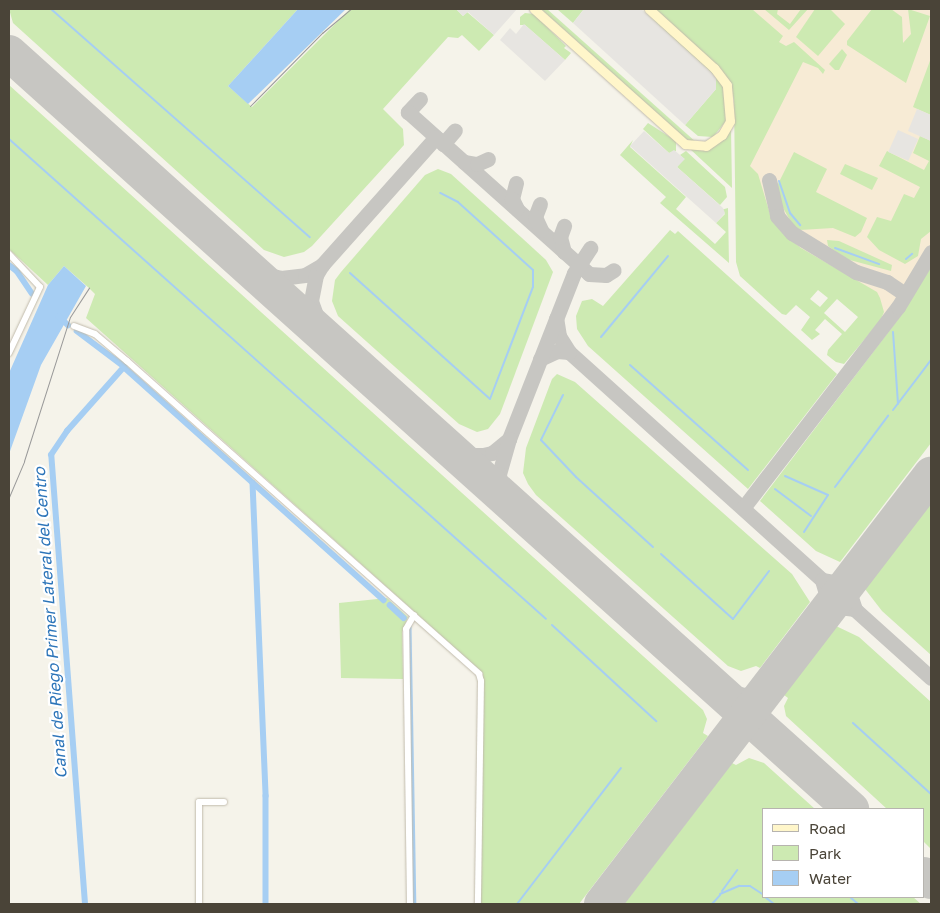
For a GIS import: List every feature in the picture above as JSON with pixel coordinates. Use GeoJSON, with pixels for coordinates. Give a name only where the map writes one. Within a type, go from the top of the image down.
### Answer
{"type":"FeatureCollection","features":[{"type":"Feature","properties":{"kind":"street"},"geometry":{"type":"LineString","coordinates":[[534,9],[685,144],[706,146],[722,135],[730,121],[727,86],[714,68],[648,9]]}},
{"type":"Feature","properties":{"kind":"street"},"geometry":{"type":"LineString","coordinates":[[9,254],[40,287],[9,353]]}},
{"type":"Feature","properties":{"kind":"street"},"geometry":{"type":"LineString","coordinates":[[74,326],[96,334],[476,671],[481,681],[478,904]]}},
{"type":"Feature","properties":{"kind":"street"},"geometry":{"type":"LineString","coordinates":[[410,904],[406,629],[414,615]]}},
{"type":"Feature","properties":{"kind":"street"},"geometry":{"type":"LineString","coordinates":[[199,904],[199,802],[224,802]]}},
{"type":"Feature","properties":{"kind":"shaded area"},"geometry":{"type":"Polygon","coordinates":[[[456,9],[517,9],[494,35],[468,12],[463,16],[456,9]]]}},
{"type":"Feature","properties":{"kind":"shaded area"},"geometry":{"type":"Polygon","coordinates":[[[584,9],[641,9],[716,77],[716,89],[685,125],[573,23],[584,9]]]}},
{"type":"Feature","properties":{"kind":"shaded area"},"geometry":{"type":"Polygon","coordinates":[[[752,9],[931,9],[931,315],[914,342],[856,306],[739,213],[736,96],[782,37],[752,9]]]}},
{"type":"Feature","properties":{"kind":"shaded area"},"geometry":{"type":"Polygon","coordinates":[[[524,24],[565,60],[545,81],[500,40],[510,28],[516,34],[524,24]]]}},
{"type":"Feature","properties":{"kind":"shaded area"},"geometry":{"type":"Polygon","coordinates":[[[917,109],[931,115],[931,141],[908,131],[917,109]]]}},
{"type":"Feature","properties":{"kind":"shaded area"},"geometry":{"type":"Polygon","coordinates":[[[898,130],[918,139],[908,161],[888,152],[898,130]]]}},
{"type":"Feature","properties":{"kind":"shaded area"},"geometry":{"type":"Polygon","coordinates":[[[644,131],[669,153],[674,150],[685,159],[677,167],[723,208],[725,213],[716,223],[630,146],[644,131]]]}},
{"type":"Feature","properties":{"kind":"green space"},"geometry":{"type":"Polygon","coordinates":[[[9,9],[298,9],[228,86],[252,107],[350,9],[456,9],[463,16],[467,12],[494,35],[479,51],[462,35],[458,38],[448,37],[383,109],[403,129],[404,145],[312,246],[304,252],[284,257],[264,250],[13,23],[9,9]]]}},
{"type":"Feature","properties":{"kind":"green space"},"geometry":{"type":"Polygon","coordinates":[[[541,9],[547,9],[697,143],[686,139],[541,9]]]}},
{"type":"Feature","properties":{"kind":"green space"},"geometry":{"type":"Polygon","coordinates":[[[557,9],[584,9],[573,23],[557,9]]]}},
{"type":"Feature","properties":{"kind":"green space"},"geometry":{"type":"Polygon","coordinates":[[[641,9],[712,70],[719,79],[723,87],[726,121],[713,137],[698,136],[685,125],[716,89],[712,73],[641,9]]]}},
{"type":"Feature","properties":{"kind":"green space"},"geometry":{"type":"Polygon","coordinates":[[[653,9],[752,9],[783,36],[779,42],[786,46],[794,42],[825,70],[823,74],[818,68],[803,62],[750,166],[758,174],[770,214],[783,233],[801,248],[877,292],[880,298],[884,312],[880,321],[844,364],[836,362],[827,355],[828,350],[842,334],[825,319],[815,330],[820,334],[812,340],[801,330],[810,317],[796,305],[786,315],[782,314],[740,276],[736,262],[734,100],[731,86],[653,9]],[[818,290],[810,299],[820,307],[828,298],[818,290]],[[837,299],[824,313],[845,332],[858,317],[837,299]]]}},
{"type":"Feature","properties":{"kind":"green space"},"geometry":{"type":"Polygon","coordinates":[[[764,9],[778,9],[777,14],[790,24],[801,9],[808,9],[789,30],[764,9]]]}},
{"type":"Feature","properties":{"kind":"green space"},"geometry":{"type":"Polygon","coordinates":[[[815,9],[830,9],[845,24],[818,56],[796,37],[815,9]]]}},
{"type":"Feature","properties":{"kind":"green space"},"geometry":{"type":"Polygon","coordinates":[[[872,9],[891,9],[902,17],[903,43],[911,34],[908,9],[930,16],[906,83],[847,45],[847,41],[872,9]]]}},
{"type":"Feature","properties":{"kind":"green space"},"geometry":{"type":"Polygon","coordinates":[[[525,13],[534,14],[566,46],[564,48],[571,53],[565,60],[525,25],[520,25],[520,17],[525,13]]]}},
{"type":"Feature","properties":{"kind":"green space"},"geometry":{"type":"Polygon","coordinates":[[[842,49],[847,55],[839,70],[835,70],[829,64],[842,49]]]}},
{"type":"Feature","properties":{"kind":"green space"},"geometry":{"type":"Polygon","coordinates":[[[931,58],[931,115],[913,107],[931,58]]]}},
{"type":"Feature","properties":{"kind":"green space"},"geometry":{"type":"Polygon","coordinates":[[[9,85],[703,710],[707,719],[703,733],[708,736],[579,904],[481,904],[483,673],[86,318],[95,294],[89,288],[64,266],[48,285],[9,249],[9,85]]]}},
{"type":"Feature","properties":{"kind":"green space"},"geometry":{"type":"Polygon","coordinates":[[[648,123],[676,141],[676,151],[669,153],[643,129],[648,123]]]}},
{"type":"Feature","properties":{"kind":"green space"},"geometry":{"type":"Polygon","coordinates":[[[731,129],[732,188],[690,149],[713,147],[726,138],[731,129]]]}},
{"type":"Feature","properties":{"kind":"green space"},"geometry":{"type":"Polygon","coordinates":[[[920,136],[931,141],[931,231],[921,239],[918,256],[905,264],[879,250],[867,237],[877,217],[891,221],[904,194],[914,198],[920,187],[879,166],[887,151],[924,170],[929,161],[913,153],[920,136]]]}},
{"type":"Feature","properties":{"kind":"green space"},"geometry":{"type":"Polygon","coordinates":[[[633,140],[630,147],[686,197],[676,209],[715,244],[726,232],[716,223],[725,214],[721,210],[728,208],[729,263],[660,203],[666,197],[620,155],[633,140]]]}},
{"type":"Feature","properties":{"kind":"green space"},"geometry":{"type":"Polygon","coordinates":[[[686,151],[725,187],[727,197],[720,205],[677,167],[684,159],[680,155],[686,151]]]}},
{"type":"Feature","properties":{"kind":"green space"},"geometry":{"type":"Polygon","coordinates":[[[794,152],[827,169],[816,192],[867,218],[861,232],[855,237],[833,228],[800,230],[792,224],[776,195],[778,184],[794,152]]]}},
{"type":"Feature","properties":{"kind":"green space"},"geometry":{"type":"Polygon","coordinates":[[[845,164],[878,178],[872,190],[840,174],[845,164]]]}},
{"type":"Feature","properties":{"kind":"green space"},"geometry":{"type":"Polygon","coordinates":[[[438,169],[451,174],[546,260],[553,272],[500,414],[488,429],[477,432],[459,424],[338,316],[332,301],[335,280],[341,272],[425,175],[438,169]]]}},
{"type":"Feature","properties":{"kind":"green space"},"geometry":{"type":"Polygon","coordinates":[[[670,230],[675,234],[678,231],[837,374],[748,489],[588,346],[577,329],[576,316],[582,301],[592,299],[603,306],[670,230]]]}},
{"type":"Feature","properties":{"kind":"green space"},"geometry":{"type":"Polygon","coordinates":[[[827,240],[839,241],[892,265],[891,271],[846,259],[828,246],[827,240]]]}},
{"type":"Feature","properties":{"kind":"green space"},"geometry":{"type":"Polygon","coordinates":[[[931,267],[931,443],[840,562],[816,551],[760,501],[902,314],[931,267]]]}},
{"type":"Feature","properties":{"kind":"green space"},"geometry":{"type":"Polygon","coordinates":[[[557,374],[575,382],[792,574],[810,602],[760,668],[756,666],[741,671],[728,666],[536,495],[528,484],[523,473],[526,448],[552,379],[557,374]]]}},
{"type":"Feature","properties":{"kind":"green space"},"geometry":{"type":"Polygon","coordinates":[[[931,503],[931,655],[882,611],[865,589],[931,503]]]}},
{"type":"Feature","properties":{"kind":"green space"},"geometry":{"type":"Polygon","coordinates":[[[387,598],[408,617],[402,632],[403,679],[341,678],[339,603],[387,598]]]}},
{"type":"Feature","properties":{"kind":"green space"},"geometry":{"type":"Polygon","coordinates":[[[836,626],[859,637],[931,702],[931,849],[925,843],[925,808],[886,808],[786,716],[784,706],[788,698],[784,695],[836,626]]]}},
{"type":"Feature","properties":{"kind":"green space"},"geometry":{"type":"Polygon","coordinates":[[[749,758],[764,763],[814,808],[762,808],[762,898],[914,898],[921,904],[624,904],[732,763],[736,765],[749,758]]]}},
{"type":"Feature","properties":{"kind":"water"},"geometry":{"type":"Polygon","coordinates":[[[298,9],[346,9],[248,104],[228,86],[298,9]]]}},
{"type":"Feature","properties":{"kind":"water"},"geometry":{"type":"Polygon","coordinates":[[[64,266],[86,286],[41,365],[9,454],[9,373],[48,285],[64,266]]]}},
{"type":"Feature","properties":{"kind":"waterway"},"geometry":{"type":"LineString","coordinates":[[51,9],[310,237]]}},
{"type":"Feature","properties":{"kind":"waterway"},"geometry":{"type":"LineString","coordinates":[[9,139],[546,619]]}},
{"type":"Feature","properties":{"kind":"waterway"},"geometry":{"type":"LineString","coordinates":[[779,181],[790,213],[800,225]]}},
{"type":"Feature","properties":{"kind":"waterway"},"geometry":{"type":"LineString","coordinates":[[350,273],[490,399],[533,287],[533,270],[458,202],[440,193]]}},
{"type":"Feature","properties":{"kind":"waterway"},"geometry":{"type":"LineString","coordinates":[[835,248],[879,264]]}},
{"type":"Feature","properties":{"kind":"waterway"},"geometry":{"type":"LineString","coordinates":[[906,259],[912,254]]}},
{"type":"Feature","properties":{"kind":"waterway"},"geometry":{"type":"LineString","coordinates":[[601,337],[668,256]]}},
{"type":"Feature","properties":{"kind":"waterway","name":"Canal de Riego Primer Lateral del Centro"},"geometry":{"type":"LineString","coordinates":[[9,265],[17,271],[32,293]]}},
{"type":"Feature","properties":{"kind":"waterway","name":"Canal de Riego Primer Lateral del Centro"},"geometry":{"type":"LineString","coordinates":[[59,316],[68,325]]}},
{"type":"Feature","properties":{"kind":"waterway","name":"Canal de Riego Primer Lateral del Centro"},"geometry":{"type":"LineString","coordinates":[[77,331],[121,364]]}},
{"type":"Feature","properties":{"kind":"waterway"},"geometry":{"type":"LineString","coordinates":[[893,332],[898,404]]}},
{"type":"Feature","properties":{"kind":"waterway"},"geometry":{"type":"LineString","coordinates":[[893,410],[931,360]]}},
{"type":"Feature","properties":{"kind":"waterway"},"geometry":{"type":"LineString","coordinates":[[630,365],[748,470]]}},
{"type":"Feature","properties":{"kind":"waterway","name":"Canal de Riego Primer Lateral del Centro"},"geometry":{"type":"LineString","coordinates":[[85,904],[51,455],[67,431],[124,367],[384,600]]}},
{"type":"Feature","properties":{"kind":"waterway"},"geometry":{"type":"LineString","coordinates":[[563,395],[541,440],[576,477],[653,547]]}},
{"type":"Feature","properties":{"kind":"waterway"},"geometry":{"type":"LineString","coordinates":[[835,487],[888,416]]}},
{"type":"Feature","properties":{"kind":"waterway"},"geometry":{"type":"LineString","coordinates":[[785,476],[828,495],[804,532]]}},
{"type":"Feature","properties":{"kind":"waterway"},"geometry":{"type":"LineString","coordinates":[[253,483],[266,796],[266,904]]}},
{"type":"Feature","properties":{"kind":"waterway"},"geometry":{"type":"LineString","coordinates":[[775,489],[811,516]]}},
{"type":"Feature","properties":{"kind":"waterway"},"geometry":{"type":"LineString","coordinates":[[661,554],[733,619],[769,571]]}},
{"type":"Feature","properties":{"kind":"waterway"},"geometry":{"type":"LineString","coordinates":[[390,605],[404,618]]}},
{"type":"Feature","properties":{"kind":"waterway"},"geometry":{"type":"LineString","coordinates":[[552,625],[656,721]]}},
{"type":"Feature","properties":{"kind":"waterway"},"geometry":{"type":"LineString","coordinates":[[409,627],[414,904]]}},
{"type":"Feature","properties":{"kind":"waterway"},"geometry":{"type":"LineString","coordinates":[[853,723],[931,794]]}},
{"type":"Feature","properties":{"kind":"waterway"},"geometry":{"type":"LineString","coordinates":[[517,904],[621,768]]}},
{"type":"Feature","properties":{"kind":"waterway"},"geometry":{"type":"LineString","coordinates":[[722,891],[737,870]]}},
{"type":"Feature","properties":{"kind":"waterway"},"geometry":{"type":"LineString","coordinates":[[720,894],[739,886],[750,886],[762,894]]}},
{"type":"Feature","properties":{"kind":"waterway"},"geometry":{"type":"LineString","coordinates":[[712,904],[720,895]]}},
{"type":"Feature","properties":{"kind":"waterway"},"geometry":{"type":"LineString","coordinates":[[766,898],[774,904]]}},
{"type":"Feature","properties":{"kind":"waterway"},"geometry":{"type":"LineString","coordinates":[[851,898],[858,904]]}},
{"type":"Feature","properties":{"kind":"taxiway"},"geometry":{"type":"LineString","coordinates":[[420,99],[408,112],[589,274],[606,275],[614,270]]}},
{"type":"Feature","properties":{"kind":"taxiway"},"geometry":{"type":"LineString","coordinates":[[443,144],[455,130]]}},
{"type":"Feature","properties":{"kind":"taxiway"},"geometry":{"type":"LineString","coordinates":[[322,265],[436,137]]}},
{"type":"Feature","properties":{"kind":"taxiway"},"geometry":{"type":"LineString","coordinates":[[464,162],[477,164],[488,159]]}},
{"type":"Feature","properties":{"kind":"taxiway"},"geometry":{"type":"LineString","coordinates":[[769,180],[777,216],[792,233],[856,272],[887,282],[905,294]]}},
{"type":"Feature","properties":{"kind":"taxiway"},"geometry":{"type":"LineString","coordinates":[[516,183],[512,199],[517,209]]}},
{"type":"Feature","properties":{"kind":"taxiway"},"geometry":{"type":"LineString","coordinates":[[540,204],[535,217],[541,230]]}},
{"type":"Feature","properties":{"kind":"taxiway"},"geometry":{"type":"LineString","coordinates":[[564,226],[560,237],[564,252]]}},
{"type":"Feature","properties":{"kind":"taxiway"},"geometry":{"type":"LineString","coordinates":[[509,439],[574,273],[590,248]]}},
{"type":"Feature","properties":{"kind":"taxiway"},"geometry":{"type":"LineString","coordinates":[[743,508],[898,307],[931,252]]}},
{"type":"Feature","properties":{"kind":"taxiway"},"geometry":{"type":"LineString","coordinates":[[244,264],[257,272],[281,278],[305,275],[322,265],[316,275],[311,301],[324,336]]}},
{"type":"Feature","properties":{"kind":"taxiway"},"geometry":{"type":"LineString","coordinates":[[540,359],[557,351],[569,352],[559,336],[556,318]]}},
{"type":"Feature","properties":{"kind":"taxiway"},"geometry":{"type":"LineString","coordinates":[[569,352],[931,678]]}},
{"type":"Feature","properties":{"kind":"taxiway"},"geometry":{"type":"LineString","coordinates":[[446,446],[465,455],[483,455],[492,453],[509,439],[499,474],[500,483],[513,506]]}},
{"type":"Feature","properties":{"kind":"taxiway"},"geometry":{"type":"LineString","coordinates":[[822,580],[839,583],[854,576],[849,591],[855,609]]}},
{"type":"Feature","properties":{"kind":"taxiway"},"geometry":{"type":"LineString","coordinates":[[822,580],[827,597],[821,618],[839,607],[855,609]]}},
{"type":"Feature","properties":{"kind":"taxiway"},"geometry":{"type":"LineString","coordinates":[[717,689],[746,695],[763,688],[781,671]]}},
{"type":"Feature","properties":{"kind":"taxiway"},"geometry":{"type":"LineString","coordinates":[[766,691],[762,715],[771,738]]}},
{"type":"Feature","properties":{"kind":"runway"},"geometry":{"type":"LineString","coordinates":[[9,53],[850,808]]}},
{"type":"Feature","properties":{"kind":"runway"},"geometry":{"type":"LineString","coordinates":[[602,904],[931,475]]}},
{"type":"Feature","properties":{"kind":"runway"},"geometry":{"type":"LineString","coordinates":[[925,876],[931,881]]}},
{"type":"Feature","properties":{"kind":"tram line"},"geometry":{"type":"LineString","coordinates":[[250,106],[322,33],[351,9]]}},
{"type":"Feature","properties":{"kind":"tram line"},"geometry":{"type":"LineString","coordinates":[[9,497],[24,461],[70,317],[89,288]]}}]}
